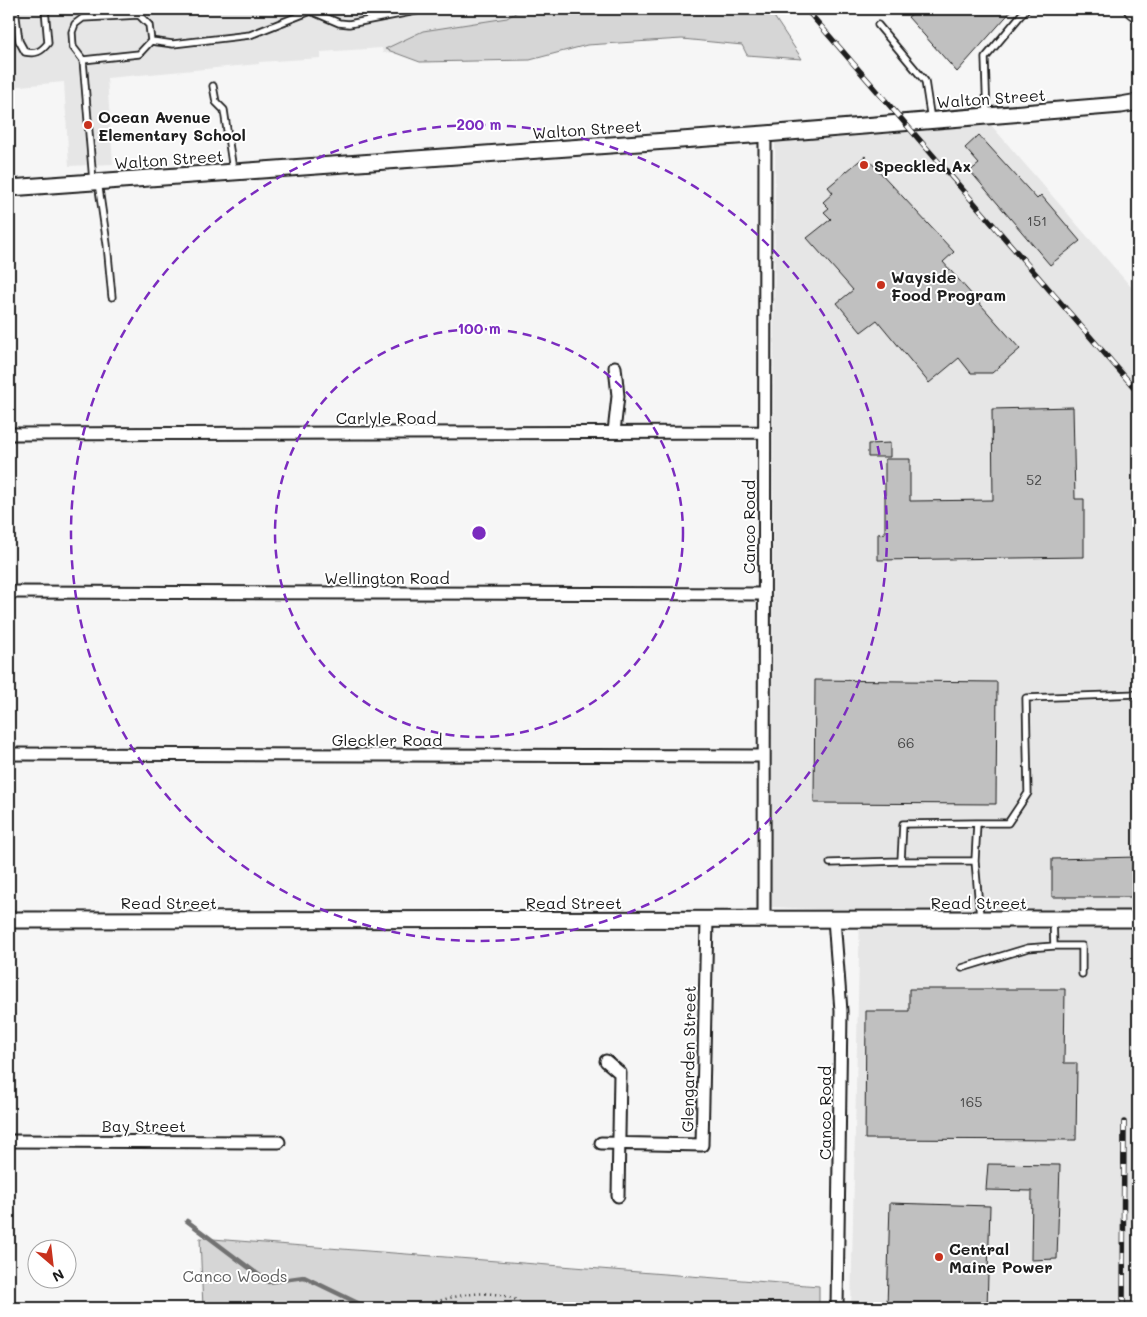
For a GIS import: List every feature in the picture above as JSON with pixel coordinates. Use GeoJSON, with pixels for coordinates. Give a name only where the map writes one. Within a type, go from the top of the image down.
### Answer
{"type":"FeatureCollection","features":[{"type":"Feature","properties":{"kind":"highway"},"geometry":{"type":"LineString","coordinates":[[1134,9],[1138,12]]}},
{"type":"Feature","properties":{"kind":"street","name":"Walton Street"},"geometry":{"type":"LineString","coordinates":[[9,188],[765,134],[1121,105],[1138,102]]}},
{"type":"Feature","properties":{"kind":"street","name":"Canco Road"},"geometry":{"type":"LineString","coordinates":[[764,919],[765,134]]}},
{"type":"Feature","properties":{"kind":"street"},"geometry":{"type":"LineString","coordinates":[[614,432],[618,396],[615,367]]}},
{"type":"Feature","properties":{"kind":"street","name":"Carlyle Road"},"geometry":{"type":"LineString","coordinates":[[9,434],[764,432]]}},
{"type":"Feature","properties":{"kind":"street","name":"Wellington Road"},"geometry":{"type":"LineString","coordinates":[[9,592],[764,594]]}},
{"type":"Feature","properties":{"kind":"street","name":"Gleckler Road"},"geometry":{"type":"LineString","coordinates":[[9,754],[764,756]]}},
{"type":"Feature","properties":{"kind":"street","name":"Canco Road"},"geometry":{"type":"LineString","coordinates":[[834,919],[841,1012],[838,1308]]}},
{"type":"Feature","properties":{"kind":"street","name":"Read Street"},"geometry":{"type":"LineString","coordinates":[[9,920],[1138,919]]}},
{"type":"Feature","properties":{"kind":"street","name":"Glengarden Street"},"geometry":{"type":"LineString","coordinates":[[619,1143],[702,1145],[707,920]]}},
{"type":"Feature","properties":{"kind":"street"},"geometry":{"type":"LineString","coordinates":[[606,1061],[620,1073],[618,1196]]}},
{"type":"Feature","properties":{"kind":"street","name":"Bay Street"},"geometry":{"type":"LineString","coordinates":[[9,1141],[279,1142]]}},
{"type":"Feature","properties":{"kind":"street"},"geometry":{"type":"LineString","coordinates":[[601,1143],[619,1143]]}},
{"type":"Feature","properties":{"kind":"lane"},"geometry":{"type":"LineString","coordinates":[[15,9],[20,41],[25,52],[34,53],[42,51],[48,43],[44,9]]}},
{"type":"Feature","properties":{"kind":"lane"},"geometry":{"type":"LineString","coordinates":[[152,41],[173,44],[250,35],[313,10],[339,23],[349,24],[426,9]]}},
{"type":"Feature","properties":{"kind":"lane"},"geometry":{"type":"LineString","coordinates":[[987,116],[985,58],[1026,9]]}},
{"type":"Feature","properties":{"kind":"lane"},"geometry":{"type":"LineString","coordinates":[[112,297],[107,244],[95,182],[83,60],[73,46],[72,32],[75,24],[83,18],[139,15],[149,25],[152,41]]}},
{"type":"Feature","properties":{"kind":"lane"},"geometry":{"type":"LineString","coordinates":[[878,25],[925,81],[931,120]]}},
{"type":"Feature","properties":{"kind":"lane"},"geometry":{"type":"LineString","coordinates":[[83,60],[139,54],[152,41]]}},
{"type":"Feature","properties":{"kind":"lane"},"geometry":{"type":"LineString","coordinates":[[213,86],[216,102],[224,110],[233,172]]}},
{"type":"Feature","properties":{"kind":"lane"},"geometry":{"type":"LineString","coordinates":[[901,861],[903,824],[1008,823],[1028,793],[1026,698],[1138,694]]}},
{"type":"Feature","properties":{"kind":"lane"},"geometry":{"type":"LineString","coordinates":[[977,822],[976,861],[980,919]]}},
{"type":"Feature","properties":{"kind":"lane"},"geometry":{"type":"LineString","coordinates":[[830,863],[976,861]]}},
{"type":"Feature","properties":{"kind":"lane"},"geometry":{"type":"LineString","coordinates":[[1053,919],[1054,946]]}},
{"type":"Feature","properties":{"kind":"lane"},"geometry":{"type":"LineString","coordinates":[[962,968],[1028,948],[1082,946],[1082,974]]}},
{"type":"Feature","properties":{"kind":"path"},"geometry":{"type":"LineString","coordinates":[[417,1308],[460,1295],[486,1293],[510,1297],[530,1308]]}},
{"type":"Feature","properties":{"kind":"shaded area","name":"Ocean Avenue Elementary School"},"geometry":{"type":"Polygon","coordinates":[[[9,9],[750,9],[760,20],[383,53],[382,48],[321,52],[321,58],[259,62],[259,64],[107,78],[113,164],[69,166],[64,82],[9,87],[9,9]]]}},
{"type":"Feature","properties":{"kind":"shaded area"},"geometry":{"type":"Polygon","coordinates":[[[991,125],[1138,295],[1138,1308],[851,1308],[860,911],[771,907],[775,142],[991,125]]]}},
{"type":"Feature","properties":{"kind":"green space"},"geometry":{"type":"Polygon","coordinates":[[[522,9],[769,9],[802,59],[747,55],[742,45],[682,39],[587,45],[530,60],[420,62],[385,49],[423,31],[507,18],[522,9]]]}},
{"type":"Feature","properties":{"kind":"green space","name":"Canco Woods"},"geometry":{"type":"Polygon","coordinates":[[[200,1238],[819,1286],[819,1308],[203,1308],[200,1238]]]}},
{"type":"Feature","properties":{"kind":"building"},"geometry":{"type":"Polygon","coordinates":[[[918,9],[1013,9],[957,72],[908,17],[918,9]]]}},
{"type":"Feature","properties":{"kind":"building"},"geometry":{"type":"Polygon","coordinates":[[[979,135],[1037,199],[1041,195],[1080,241],[1050,265],[970,171],[979,164],[965,148],[979,135]]]}},
{"type":"Feature","properties":{"kind":"building"},"geometry":{"type":"Polygon","coordinates":[[[865,156],[954,252],[943,262],[1020,349],[992,373],[971,373],[959,358],[929,383],[877,320],[861,332],[837,303],[853,290],[807,238],[831,219],[824,212],[829,208],[823,202],[833,193],[828,187],[865,156]]]}},
{"type":"Feature","properties":{"kind":"building"},"geometry":{"type":"Polygon","coordinates":[[[1073,407],[1075,499],[1084,499],[1084,557],[878,560],[878,534],[885,533],[885,459],[910,459],[910,501],[993,500],[992,409],[1073,407]]]}},
{"type":"Feature","properties":{"kind":"building"},"geometry":{"type":"Polygon","coordinates":[[[890,443],[890,457],[868,457],[868,444],[890,443]]]}},
{"type":"Feature","properties":{"kind":"building"},"geometry":{"type":"Polygon","coordinates":[[[815,680],[997,682],[996,804],[814,803],[815,680]]]}},
{"type":"Feature","properties":{"kind":"building"},"geometry":{"type":"Polygon","coordinates":[[[1138,857],[1138,897],[1052,897],[1052,859],[1138,857]]]}},
{"type":"Feature","properties":{"kind":"building"},"geometry":{"type":"Polygon","coordinates":[[[909,989],[1065,989],[1064,1063],[1077,1063],[1076,1140],[865,1139],[866,1011],[909,1011],[909,989]]]}},
{"type":"Feature","properties":{"kind":"building"},"geometry":{"type":"Polygon","coordinates":[[[988,1164],[1060,1165],[1057,1259],[1031,1260],[1032,1191],[986,1190],[988,1164]]]}},
{"type":"Feature","properties":{"kind":"building","name":"Central Maine Power"},"geometry":{"type":"Polygon","coordinates":[[[890,1203],[990,1206],[987,1308],[887,1308],[890,1203]]]}},
{"type":"Feature","properties":{"kind":"waterway"},"geometry":{"type":"LineString","coordinates":[[187,1221],[268,1282],[304,1277],[368,1308]]}},
{"type":"Feature","properties":{"kind":"railway"},"geometry":{"type":"LineString","coordinates":[[806,9],[1138,392]]}},
{"type":"Feature","properties":{"kind":"railway"},"geometry":{"type":"LineString","coordinates":[[1123,1308],[1124,1122]]}},
{"type":"Feature","properties":{"kind":"place","name":"Ocean Avenue Elementary School"},"geometry":{"type":"Point","coordinates":[88,125]}},
{"type":"Feature","properties":{"kind":"place","name":"Speckled Ax"},"geometry":{"type":"Point","coordinates":[864,165]}},
{"type":"Feature","properties":{"kind":"place","name":"Wayside Food Program"},"geometry":{"type":"Point","coordinates":[881,285]}},
{"type":"Feature","properties":{"kind":"place","name":"Central Maine Power"},"geometry":{"type":"Point","coordinates":[939,1257]}}]}
